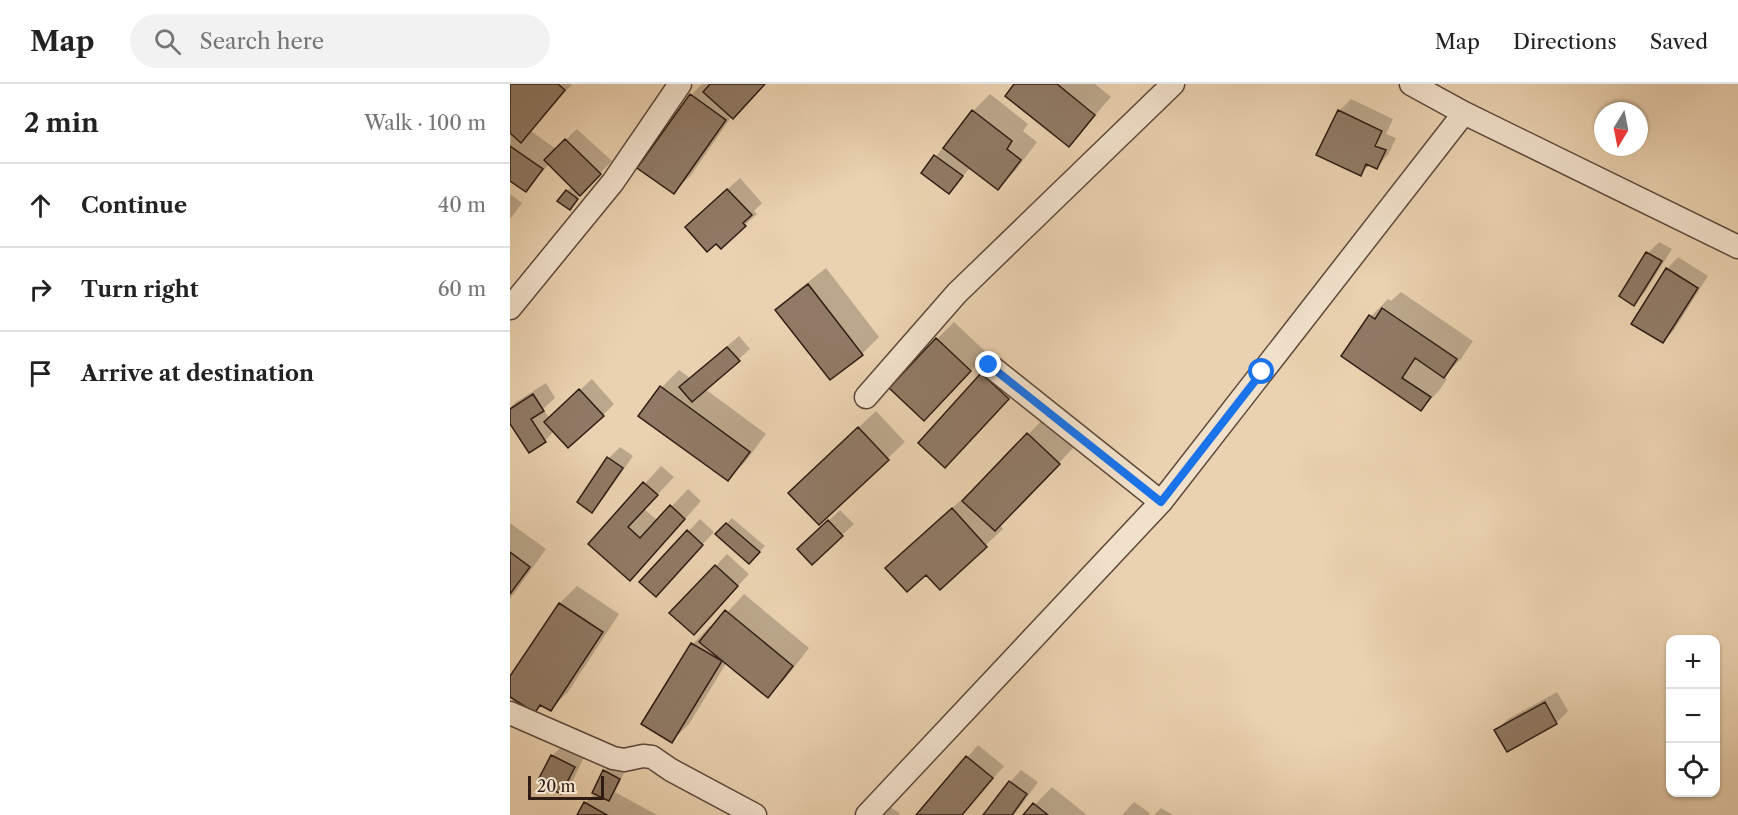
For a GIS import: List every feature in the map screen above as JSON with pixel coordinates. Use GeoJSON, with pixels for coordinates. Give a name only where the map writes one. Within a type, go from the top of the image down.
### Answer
{"type":"FeatureCollection","features":[{"type":"Feature","properties":{"kind":"street"},"geometry":{"type":"LineString","coordinates":[[510,308],[613,182],[680,84]]}},
{"type":"Feature","properties":{"kind":"street"},"geometry":{"type":"LineString","coordinates":[[866,397],[957,293],[1173,84]]}},
{"type":"Feature","properties":{"kind":"street"},"geometry":{"type":"LineString","coordinates":[[1411,84],[1738,247]]}},
{"type":"Feature","properties":{"kind":"street"},"geometry":{"type":"LineString","coordinates":[[867,815],[1161,502],[1464,112]]}},
{"type":"Feature","properties":{"kind":"street"},"geometry":{"type":"LineString","coordinates":[[989,365],[1161,502]]}},
{"type":"Feature","properties":{"kind":"street"},"geometry":{"type":"LineString","coordinates":[[510,713],[613,758],[643,756],[652,758],[755,815]]}},
{"type":"Feature","properties":{"kind":"building"},"geometry":{"type":"Polygon","coordinates":[[[510,84],[558,84],[565,90],[521,143],[510,133],[510,84]]]}},
{"type":"Feature","properties":{"kind":"building"},"geometry":{"type":"Polygon","coordinates":[[[710,84],[765,84],[733,119],[703,92],[710,84]]]}},
{"type":"Feature","properties":{"kind":"building"},"geometry":{"type":"Polygon","coordinates":[[[1014,84],[1057,84],[1095,115],[1069,147],[1005,96],[1014,84]]]}},
{"type":"Feature","properties":{"kind":"building"},"geometry":{"type":"Polygon","coordinates":[[[690,94],[726,120],[674,194],[637,168],[690,94]]]}},
{"type":"Feature","properties":{"kind":"building"},"geometry":{"type":"Polygon","coordinates":[[[972,110],[1012,141],[1007,149],[1021,160],[998,190],[943,148],[972,110]]]}},
{"type":"Feature","properties":{"kind":"building"},"geometry":{"type":"Polygon","coordinates":[[[1338,110],[1382,131],[1375,146],[1386,150],[1377,169],[1366,164],[1361,176],[1316,155],[1338,110]]]}},
{"type":"Feature","properties":{"kind":"building"},"geometry":{"type":"Polygon","coordinates":[[[565,139],[601,174],[580,196],[544,160],[565,139]]]}},
{"type":"Feature","properties":{"kind":"building"},"geometry":{"type":"Polygon","coordinates":[[[510,146],[543,169],[526,192],[510,181],[510,146]]]}},
{"type":"Feature","properties":{"kind":"building"},"geometry":{"type":"Polygon","coordinates":[[[934,155],[963,176],[949,194],[921,173],[934,155]]]}},
{"type":"Feature","properties":{"kind":"building"},"geometry":{"type":"Polygon","coordinates":[[[727,189],[752,215],[743,223],[746,226],[721,249],[716,244],[707,252],[685,227],[727,189]]]}},
{"type":"Feature","properties":{"kind":"building"},"geometry":{"type":"Polygon","coordinates":[[[566,190],[578,199],[570,210],[557,201],[566,190]]]}},
{"type":"Feature","properties":{"kind":"building"},"geometry":{"type":"Polygon","coordinates":[[[1646,252],[1662,261],[1634,306],[1619,296],[1646,252]]]}},
{"type":"Feature","properties":{"kind":"building"},"geometry":{"type":"Polygon","coordinates":[[[1666,268],[1698,288],[1663,343],[1631,324],[1666,268]]]}},
{"type":"Feature","properties":{"kind":"building"},"geometry":{"type":"Polygon","coordinates":[[[808,284],[863,355],[830,380],[775,310],[808,284]]]}},
{"type":"Feature","properties":{"kind":"building"},"geometry":{"type":"Polygon","coordinates":[[[1382,308],[1457,359],[1444,378],[1415,358],[1402,378],[1431,397],[1421,411],[1341,356],[1369,315],[1375,319],[1382,308]]]}},
{"type":"Feature","properties":{"kind":"building"},"geometry":{"type":"Polygon","coordinates":[[[936,338],[971,371],[924,421],[889,388],[936,338]]]}},
{"type":"Feature","properties":{"kind":"building"},"geometry":{"type":"Polygon","coordinates":[[[727,347],[740,361],[692,402],[679,387],[727,347]]]}},
{"type":"Feature","properties":{"kind":"building"},"geometry":{"type":"Polygon","coordinates":[[[981,373],[1009,399],[945,468],[918,443],[981,373]]]}},
{"type":"Feature","properties":{"kind":"building"},"geometry":{"type":"Polygon","coordinates":[[[660,386],[750,452],[728,481],[638,416],[660,386]]]}},
{"type":"Feature","properties":{"kind":"building"},"geometry":{"type":"Polygon","coordinates":[[[579,389],[604,416],[568,448],[544,422],[579,389]]]}},
{"type":"Feature","properties":{"kind":"building"},"geometry":{"type":"Polygon","coordinates":[[[533,394],[544,411],[531,419],[546,442],[529,453],[510,424],[510,409],[533,394]]]}},
{"type":"Feature","properties":{"kind":"building"},"geometry":{"type":"Polygon","coordinates":[[[858,427],[889,460],[819,525],[788,493],[858,427]]]}},
{"type":"Feature","properties":{"kind":"building"},"geometry":{"type":"Polygon","coordinates":[[[1027,433],[1060,464],[995,531],[962,501],[1027,433]]]}},
{"type":"Feature","properties":{"kind":"building"},"geometry":{"type":"Polygon","coordinates":[[[607,457],[623,468],[592,513],[577,502],[607,457]]]}},
{"type":"Feature","properties":{"kind":"building"},"geometry":{"type":"Polygon","coordinates":[[[643,482],[658,495],[628,527],[640,538],[670,505],[685,519],[630,581],[588,544],[643,482]]]}},
{"type":"Feature","properties":{"kind":"building"},"geometry":{"type":"Polygon","coordinates":[[[952,508],[987,547],[940,590],[926,575],[907,592],[885,568],[952,508]]]}},
{"type":"Feature","properties":{"kind":"building"},"geometry":{"type":"Polygon","coordinates":[[[828,520],[843,536],[812,565],[797,549],[828,520]]]}},
{"type":"Feature","properties":{"kind":"building"},"geometry":{"type":"Polygon","coordinates":[[[726,523],[760,552],[749,564],[715,534],[726,523]]]}},
{"type":"Feature","properties":{"kind":"building"},"geometry":{"type":"Polygon","coordinates":[[[687,530],[703,545],[656,597],[639,582],[687,530]]]}},
{"type":"Feature","properties":{"kind":"building"},"geometry":{"type":"Polygon","coordinates":[[[510,552],[530,567],[510,594],[510,552]]]}},
{"type":"Feature","properties":{"kind":"building"},"geometry":{"type":"Polygon","coordinates":[[[715,565],[738,586],[694,635],[669,613],[715,565]]]}},
{"type":"Feature","properties":{"kind":"building"},"geometry":{"type":"Polygon","coordinates":[[[559,603],[603,632],[551,711],[540,705],[535,713],[510,697],[510,676],[559,603]]]}},
{"type":"Feature","properties":{"kind":"building"},"geometry":{"type":"Polygon","coordinates":[[[725,610],[793,666],[768,698],[699,642],[725,610]]]}},
{"type":"Feature","properties":{"kind":"building"},"geometry":{"type":"Polygon","coordinates":[[[691,643],[722,661],[672,743],[641,724],[691,643]]]}},
{"type":"Feature","properties":{"kind":"building"},"geometry":{"type":"Polygon","coordinates":[[[1545,702],[1557,724],[1507,752],[1494,730],[1545,702]]]}},
{"type":"Feature","properties":{"kind":"building"},"geometry":{"type":"Polygon","coordinates":[[[551,755],[575,767],[561,794],[537,782],[551,755]]]}},
{"type":"Feature","properties":{"kind":"building"},"geometry":{"type":"Polygon","coordinates":[[[966,756],[993,778],[962,815],[916,815],[966,756]]]}},
{"type":"Feature","properties":{"kind":"building"},"geometry":{"type":"Polygon","coordinates":[[[603,770],[620,779],[609,801],[592,793],[603,770]]]}},
{"type":"Feature","properties":{"kind":"building"},"geometry":{"type":"Polygon","coordinates":[[[1009,781],[1027,794],[1012,815],[983,815],[1009,781]]]}},
{"type":"Feature","properties":{"kind":"building"},"geometry":{"type":"Polygon","coordinates":[[[584,802],[607,815],[577,815],[584,802]]]}},
{"type":"Feature","properties":{"kind":"building"},"geometry":{"type":"Polygon","coordinates":[[[1033,803],[1048,815],[1023,815],[1033,803]]]}},
{"type":"Feature","properties":{"kind":"route"},"geometry":{"type":"LineString","coordinates":[[989,365],[1161,502],[1262,372]]}}]}
